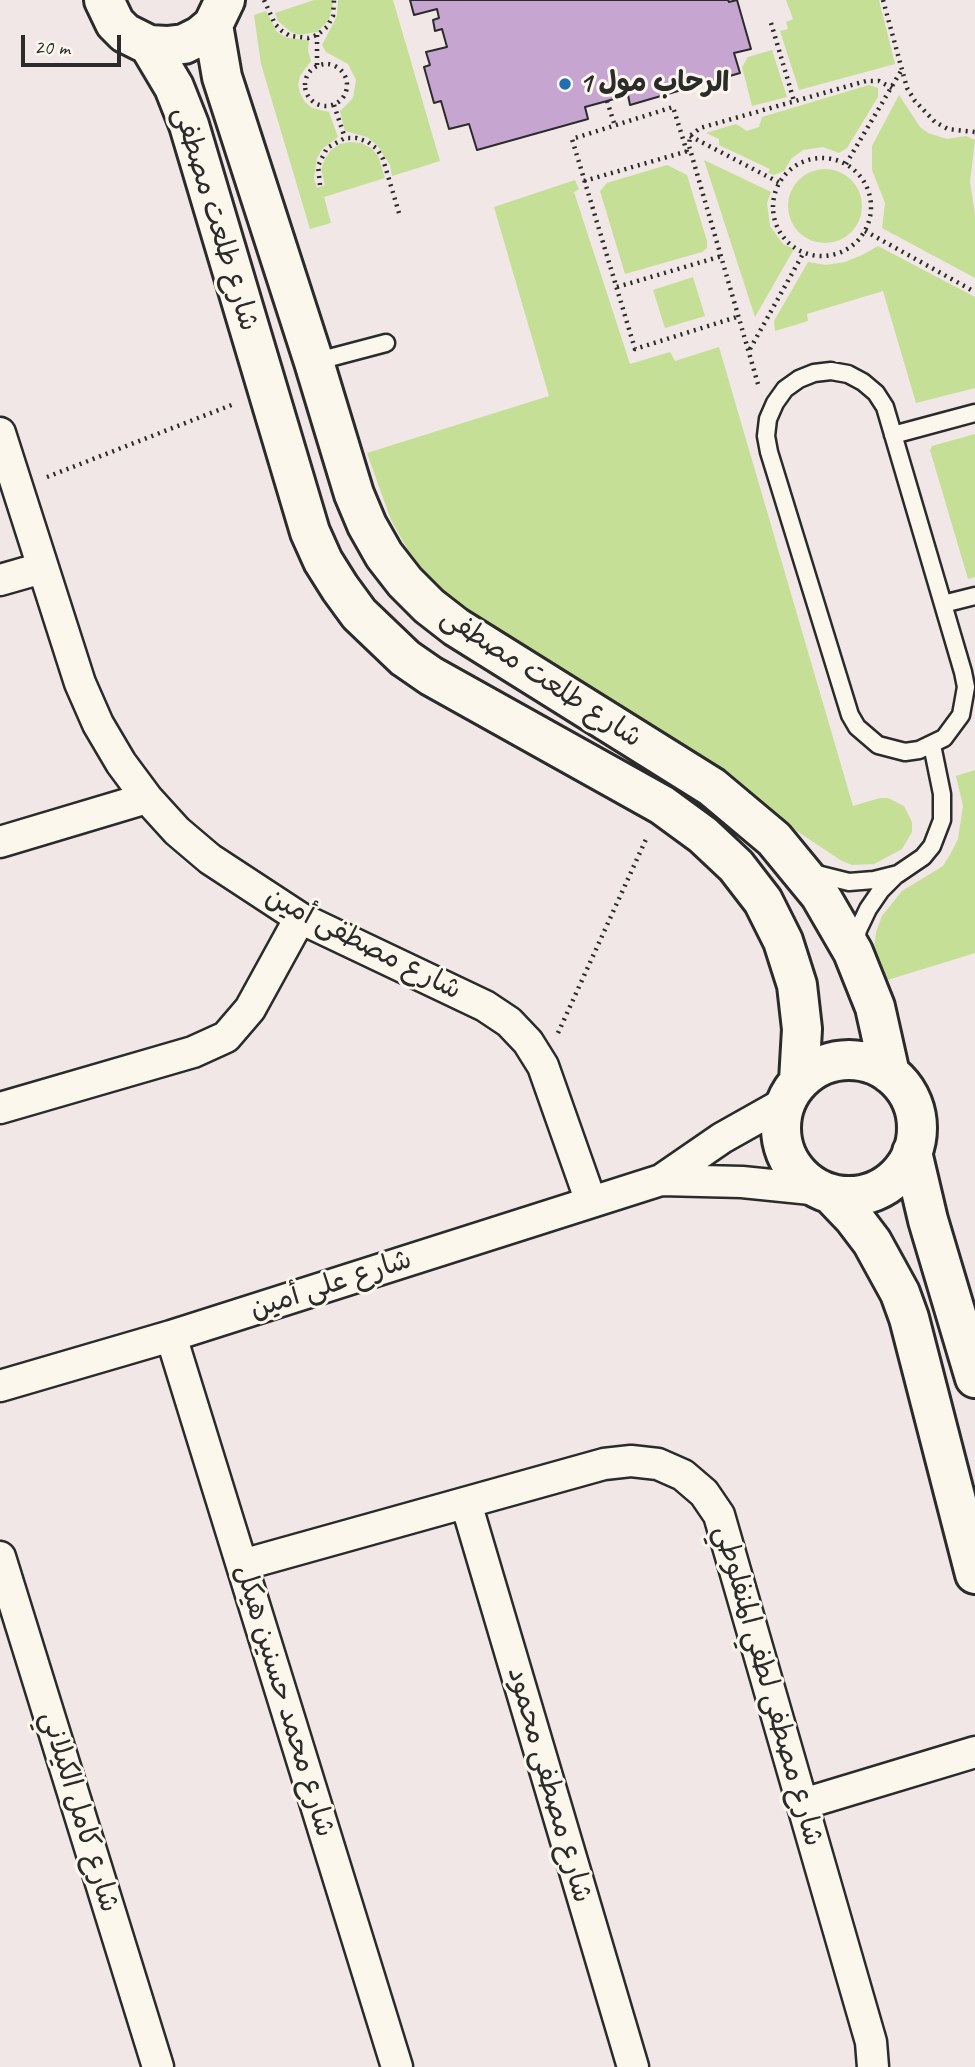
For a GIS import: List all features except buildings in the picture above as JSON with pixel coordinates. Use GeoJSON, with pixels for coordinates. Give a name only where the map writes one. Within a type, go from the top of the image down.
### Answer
{"type":"FeatureCollection","features":[{"type":"Feature","properties":{"kind":"street"},"geometry":{"type":"LineString","coordinates":[[104,0],[115,23],[137,40],[149,45],[184,44],[200,36],[219,12]]}},
{"type":"Feature","properties":{"kind":"street","name":"شارع طلعت مصطفى"},"geometry":{"type":"LineString","coordinates":[[219,12],[222,77],[354,494],[384,555],[405,582],[429,606],[456,627],[712,787],[774,839],[820,895],[853,952],[875,1007],[890,1074]]}},
{"type":"Feature","properties":{"kind":"street","name":"شارع طلعت مصطفى"},"geometry":{"type":"LineString","coordinates":[[149,45],[174,87],[190,125],[314,541],[340,588],[380,637],[431,676],[662,805],[703,835],[736,866],[763,901],[778,931],[797,985],[802,1030],[792,1091]]}},
{"type":"Feature","properties":{"kind":"street","name":"شارع مصطفى أمين"},"geometry":{"type":"LineString","coordinates":[[0,433],[80,683],[98,724],[147,799],[177,831],[210,859],[300,918],[485,1006],[519,1032],[543,1066],[591,1202]]}},
{"type":"Feature","properties":{"kind":"street"},"geometry":{"type":"LineString","coordinates":[[0,580],[42,568]]}},
{"type":"Feature","properties":{"kind":"street"},"geometry":{"type":"LineString","coordinates":[[0,842],[147,799]]}},
{"type":"Feature","properties":{"kind":"street"},"geometry":{"type":"LineString","coordinates":[[0,1108],[193,1052],[226,1037],[250,1009],[300,918]]}},
{"type":"Feature","properties":{"kind":"street"},"geometry":{"type":"LineString","coordinates":[[826,1192],[851,1196],[879,1188],[902,1169],[912,1152],[916,1131],[914,1109],[905,1090],[890,1074],[868,1062],[844,1060],[820,1067],[792,1091],[781,1122],[782,1143],[790,1163],[804,1179],[826,1192],[853,1217],[872,1242],[900,1293],[909,1318],[975,1574]]}},
{"type":"Feature","properties":{"kind":"street","name":"شارع على أمين"},"geometry":{"type":"LineString","coordinates":[[0,1385],[171,1336],[661,1180],[792,1091]]}},
{"type":"Feature","properties":{"kind":"street"},"geometry":{"type":"LineString","coordinates":[[912,1152],[931,1231],[975,1378]]}},
{"type":"Feature","properties":{"kind":"street","name":"شارع على أمين"},"geometry":{"type":"LineString","coordinates":[[661,1180],[742,1182],[826,1192]]}},
{"type":"Feature","properties":{"kind":"street","name":"شارع محمد حسنين هيكل"},"geometry":{"type":"LineString","coordinates":[[171,1336],[397,2067]]}},
{"type":"Feature","properties":{"kind":"street","name":"شارع مصطفى لطفي المنفلوطي"},"geometry":{"type":"LineString","coordinates":[[242,1566],[604,1464],[631,1461],[658,1464],[683,1475],[704,1493],[719,1516],[871,2042],[873,2067]]}},
{"type":"Feature","properties":{"kind":"street","name":"شارع مصطفى محمود"},"geometry":{"type":"LineString","coordinates":[[466,1503],[633,2067]]}},
{"type":"Feature","properties":{"kind":"street","name":"شارع كامل الكيلاني"},"geometry":{"type":"LineString","coordinates":[[0,1557],[12,1640],[158,2067]]}},
{"type":"Feature","properties":{"kind":"street"},"geometry":{"type":"LineString","coordinates":[[803,1804],[975,1752]]}},
{"type":"Feature","properties":{"kind":"lane"},"geometry":{"type":"LineString","coordinates":[[314,362],[386,344]]}},
{"type":"Feature","properties":{"kind":"lane"},"geometry":{"type":"LineString","coordinates":[[831,371],[848,374],[863,382],[876,393],[884,407],[963,673],[965,701],[954,728],[932,745],[905,752],[878,745],[857,727],[850,715],[769,452],[766,436],[768,419],[785,389],[814,373],[831,371]]}},
{"type":"Feature","properties":{"kind":"lane"},"geometry":{"type":"LineString","coordinates":[[893,435],[975,414]]}},
{"type":"Feature","properties":{"kind":"lane"},"geometry":{"type":"LineString","coordinates":[[943,604],[975,596]]}},
{"type":"Feature","properties":{"kind":"lane"},"geometry":{"type":"LineString","coordinates":[[800,869],[824,878],[849,882],[874,880],[898,874],[911,867],[927,852],[939,833],[942,820],[942,794],[932,745]]}},
{"type":"Feature","properties":{"kind":"lane"},"geometry":{"type":"LineString","coordinates":[[853,952],[868,909],[881,890],[898,874]]}},
{"type":"Feature","properties":{"kind":"path"},"geometry":{"type":"LineString","coordinates":[[264,0],[275,24],[282,31],[299,38],[317,35],[327,27],[333,16],[334,0]]}},
{"type":"Feature","properties":{"kind":"path"},"geometry":{"type":"LineString","coordinates":[[883,0],[907,88],[915,101],[935,122],[953,131],[975,132]]}},
{"type":"Feature","properties":{"kind":"path"},"geometry":{"type":"LineString","coordinates":[[771,23],[794,101]]}},
{"type":"Feature","properties":{"kind":"path"},"geometry":{"type":"LineString","coordinates":[[317,35],[317,65]]}},
{"type":"Feature","properties":{"kind":"path"},"geometry":{"type":"LineString","coordinates":[[317,65],[337,65],[348,81],[347,91],[334,105],[315,104],[308,97],[305,79],[309,71],[317,65]]}},
{"type":"Feature","properties":{"kind":"path"},"geometry":{"type":"LineString","coordinates":[[846,164],[902,70]]}},
{"type":"Feature","properties":{"kind":"path"},"geometry":{"type":"LineString","coordinates":[[689,151],[690,136],[700,128],[866,81],[879,81],[892,88]]}},
{"type":"Feature","properties":{"kind":"path"},"geometry":{"type":"LineString","coordinates":[[607,101],[614,126]]}},
{"type":"Feature","properties":{"kind":"path"},"geometry":{"type":"LineString","coordinates":[[334,105],[345,138]]}},
{"type":"Feature","properties":{"kind":"path"},"geometry":{"type":"LineString","coordinates":[[740,316],[635,349],[572,139],[673,107],[722,256],[740,316],[768,419]]}},
{"type":"Feature","properties":{"kind":"path"},"geometry":{"type":"LineString","coordinates":[[690,136],[780,183]]}},
{"type":"Feature","properties":{"kind":"path"},"geometry":{"type":"LineString","coordinates":[[320,185],[318,166],[327,148],[345,138],[357,138],[377,149],[383,159],[399,213]]}},
{"type":"Feature","properties":{"kind":"path"},"geometry":{"type":"LineString","coordinates":[[584,181],[689,151]]}},
{"type":"Feature","properties":{"kind":"path"},"geometry":{"type":"LineString","coordinates":[[817,158],[846,164],[859,173],[867,186],[871,200],[870,216],[865,230],[856,242],[845,250],[831,255],[804,252],[782,235],[776,223],[775,196],[780,183],[789,171],[802,162],[817,158]]}},
{"type":"Feature","properties":{"kind":"path"},"geometry":{"type":"LineString","coordinates":[[865,230],[975,292]]}},
{"type":"Feature","properties":{"kind":"path"},"geometry":{"type":"LineString","coordinates":[[749,351],[804,252]]}},
{"type":"Feature","properties":{"kind":"path"},"geometry":{"type":"LineString","coordinates":[[617,287],[722,256]]}},
{"type":"Feature","properties":{"kind":"path"},"geometry":{"type":"LineString","coordinates":[[17,489],[268,391]]}},
{"type":"Feature","properties":{"kind":"path"},"geometry":{"type":"LineString","coordinates":[[543,1066],[662,805]]}},
{"type":"Feature","properties":{"kind":"green space"},"geometry":{"type":"Polygon","coordinates":[[[314,0],[332,0],[333,3],[329,20],[317,32],[299,35],[278,21],[275,13],[314,0]]]}},
{"type":"Feature","properties":{"kind":"green space"},"geometry":{"type":"Polygon","coordinates":[[[338,0],[393,0],[440,161],[392,176],[390,165],[377,145],[367,137],[345,131],[340,111],[353,98],[356,80],[348,64],[326,52],[322,45],[337,16],[338,0]]]}},
{"type":"Feature","properties":{"kind":"green space"},"geometry":{"type":"Polygon","coordinates":[[[786,0],[879,0],[895,64],[799,90],[780,31],[788,29],[786,22],[793,19],[786,0]]]}},
{"type":"Feature","properties":{"kind":"green space"},"geometry":{"type":"Polygon","coordinates":[[[266,11],[277,32],[287,38],[309,40],[311,61],[300,76],[300,93],[312,108],[329,112],[338,137],[322,149],[317,158],[314,178],[317,188],[325,185],[321,169],[331,150],[340,144],[351,142],[371,148],[378,156],[385,178],[324,197],[331,223],[310,229],[261,64],[254,15],[266,11]]]}},
{"type":"Feature","properties":{"kind":"green space"},"geometry":{"type":"Polygon","coordinates":[[[772,50],[787,97],[752,106],[742,67],[748,57],[772,50]]]}},
{"type":"Feature","properties":{"kind":"green space"},"geometry":{"type":"Polygon","coordinates":[[[869,85],[878,88],[878,97],[847,148],[839,153],[823,147],[803,150],[791,159],[784,171],[774,175],[768,173],[770,169],[719,145],[719,139],[706,133],[736,124],[747,131],[759,127],[762,117],[869,85]]]}},
{"type":"Feature","properties":{"kind":"green space"},"geometry":{"type":"Polygon","coordinates":[[[899,95],[920,127],[928,133],[947,139],[966,136],[975,140],[970,182],[975,214],[975,278],[882,228],[885,203],[872,170],[872,146],[899,95]]]}},
{"type":"Feature","properties":{"kind":"green space"},"geometry":{"type":"Polygon","coordinates":[[[704,160],[771,192],[767,203],[770,226],[783,244],[794,249],[755,317],[704,160]]]}},
{"type":"Feature","properties":{"kind":"green space"},"geometry":{"type":"Polygon","coordinates":[[[667,165],[687,175],[707,248],[702,252],[625,274],[600,191],[607,183],[667,165]]]}},
{"type":"Feature","properties":{"kind":"green space"},"geometry":{"type":"Polygon","coordinates":[[[825,169],[839,172],[851,180],[859,192],[862,206],[859,220],[851,232],[839,240],[825,243],[811,240],[799,232],[791,220],[788,206],[791,192],[799,180],[811,172],[825,169]]]}},
{"type":"Feature","properties":{"kind":"green space"},"geometry":{"type":"Polygon","coordinates":[[[575,180],[579,189],[574,192],[630,364],[670,352],[675,361],[719,347],[853,806],[888,798],[904,806],[912,822],[912,832],[902,849],[874,864],[852,865],[842,861],[477,619],[429,577],[408,550],[391,520],[367,453],[549,396],[494,207],[575,180]]]}},
{"type":"Feature","properties":{"kind":"green space"},"geometry":{"type":"Polygon","coordinates":[[[878,246],[975,297],[975,388],[916,403],[883,291],[807,314],[808,321],[775,331],[774,321],[808,262],[826,265],[845,262],[878,246]]]}},
{"type":"Feature","properties":{"kind":"green space"},"geometry":{"type":"Polygon","coordinates":[[[693,277],[705,316],[665,328],[653,290],[693,277]]]}},
{"type":"Feature","properties":{"kind":"green space"},"geometry":{"type":"Polygon","coordinates":[[[975,434],[975,577],[968,579],[930,450],[932,446],[975,434]]]}},
{"type":"Feature","properties":{"kind":"green space"},"geometry":{"type":"Polygon","coordinates":[[[975,770],[975,953],[881,982],[875,966],[874,949],[882,916],[902,891],[943,866],[958,839],[963,806],[956,776],[975,770]]]}},
{"type":"Feature","properties":{"kind":"place","name":"الرحاب مول 1"},"geometry":{"type":"Point","coordinates":[565,84]}}]}
